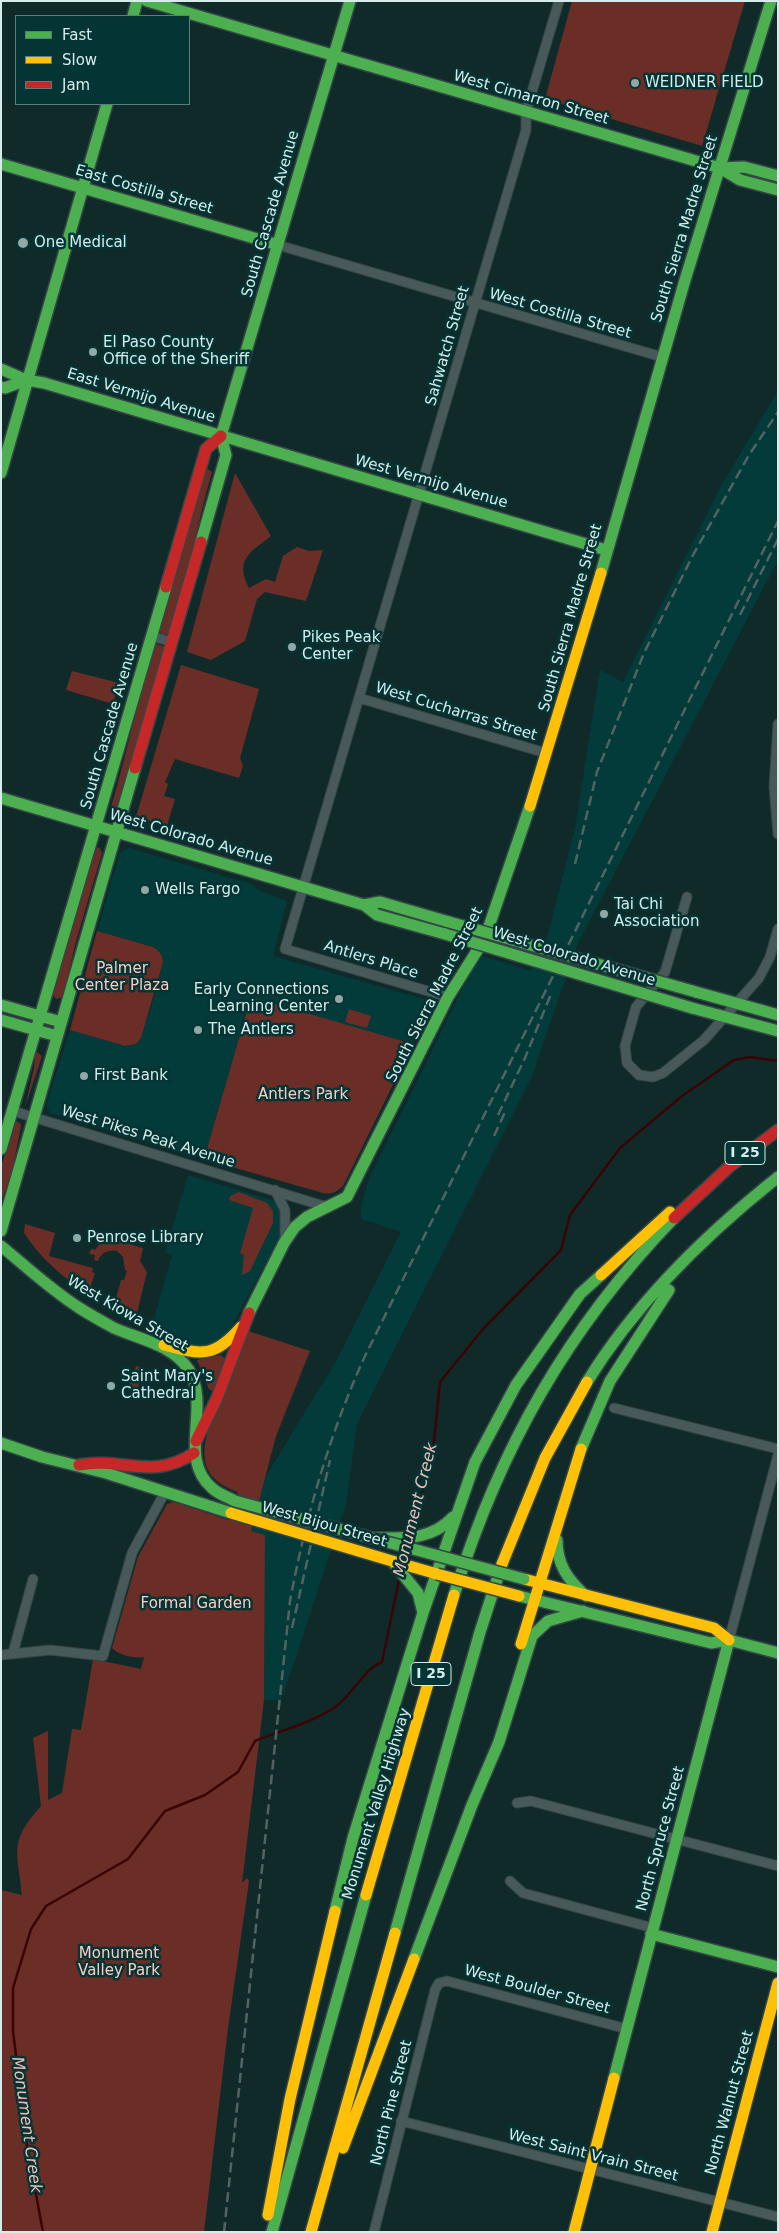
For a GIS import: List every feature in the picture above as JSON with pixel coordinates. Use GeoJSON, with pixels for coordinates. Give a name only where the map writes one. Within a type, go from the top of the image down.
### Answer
{"type":"FeatureCollection","features":[{"type":"Feature","properties":{"kind":"main road"},"geometry":{"type":"LineString","coordinates":[[133,15],[137,1]]}},
{"type":"Feature","properties":{"kind":"main road","name":"West Cimarron Street"},"geometry":{"type":"LineString","coordinates":[[147,1],[720,168],[740,180],[778,190]]}},
{"type":"Feature","properties":{"kind":"main road","name":"South Cascade Avenue"},"geometry":{"type":"LineString","coordinates":[[1,1231],[226,455],[222,436],[350,1]]}},
{"type":"Feature","properties":{"kind":"main road","name":"South Sierra Madre Street"},"geometry":{"type":"LineString","coordinates":[[244,1324],[285,1241],[294,1228],[308,1216],[344,1200],[352,1190],[448,997],[488,929],[518,846],[577,657],[662,357],[771,1]]}},
{"type":"Feature","properties":{"kind":"main road"},"geometry":{"type":"LineString","coordinates":[[1,473],[26,380],[107,105]]}},
{"type":"Feature","properties":{"kind":"main road","name":"East Costilla Street"},"geometry":{"type":"LineString","coordinates":[[1,164],[278,245]]}},
{"type":"Feature","properties":{"kind":"main road","name":"West Cimarron Street"},"geometry":{"type":"LineString","coordinates":[[720,168],[744,167],[778,176]]}},
{"type":"Feature","properties":{"kind":"main road","name":"East Vermijo Avenue"},"geometry":{"type":"LineString","coordinates":[[1,369],[26,380],[44,383],[247,444]]}},
{"type":"Feature","properties":{"kind":"main road","name":"East Vermijo Avenue"},"geometry":{"type":"LineString","coordinates":[[1,387],[5,388],[26,380]]}},
{"type":"Feature","properties":{"kind":"main road","name":"South Cascade Avenue"},"geometry":{"type":"LineString","coordinates":[[1,1149],[206,449],[222,436]]}},
{"type":"Feature","properties":{"kind":"main road","name":"West Vermijo Avenue"},"geometry":{"type":"LineString","coordinates":[[247,444],[606,550]]}},
{"type":"Feature","properties":{"kind":"main road","name":"West Colorado Avenue"},"geometry":{"type":"LineString","coordinates":[[1,798],[364,905],[377,915],[778,1031]]}},
{"type":"Feature","properties":{"kind":"main road","name":"West Colorado Avenue"},"geometry":{"type":"LineString","coordinates":[[364,905],[380,902],[778,1015]]}},
{"type":"Feature","properties":{"kind":"main road"},"geometry":{"type":"LineString","coordinates":[[1,1005],[61,1022]]}},
{"type":"Feature","properties":{"kind":"main road"},"geometry":{"type":"LineString","coordinates":[[1,1020],[56,1036]]}},
{"type":"Feature","properties":{"kind":"main road","name":"Monument Valley Highway"},"geometry":{"type":"LineString","coordinates":[[272,2232],[365,1898],[458,1584],[492,1489],[555,1367],[581,1330],[643,1251],[714,1178],[778,1130]]}},
{"type":"Feature","properties":{"kind":"main road","name":"I 25"},"geometry":{"type":"LineString","coordinates":[[312,2232],[480,1632],[505,1554],[545,1456],[572,1408],[620,1336],[669,1275],[736,1211],[778,1177]]}},
{"type":"Feature","properties":{"kind":"main road"},"geometry":{"type":"LineString","coordinates":[[265,2232],[290,2099],[353,1838],[423,1613],[475,1462],[516,1385],[580,1294],[652,1226],[714,1178]]}},
{"type":"Feature","properties":{"kind":"main road"},"geometry":{"type":"LineString","coordinates":[[479,1788],[534,1600],[582,1446],[610,1381],[664,1296],[736,1211]]}},
{"type":"Feature","properties":{"kind":"main road","name":"West Kiowa Street"},"geometry":{"type":"LineString","coordinates":[[1,1246],[72,1303],[182,1361],[194,1379],[199,1398],[194,1453],[199,1474],[214,1492],[235,1500]]}},
{"type":"Feature","properties":{"kind":"main road"},"geometry":{"type":"LineString","coordinates":[[143,1339],[203,1354],[219,1350],[229,1343],[244,1324]]}},
{"type":"Feature","properties":{"kind":"main road"},"geometry":{"type":"LineString","coordinates":[[196,1441],[210,1418],[239,1343],[244,1324]]}},
{"type":"Feature","properties":{"kind":"main road","name":"West Bijou Street"},"geometry":{"type":"LineString","coordinates":[[1,1442],[42,1457],[166,1492],[437,1574],[534,1600],[711,1643],[729,1640],[778,1652]]}},
{"type":"Feature","properties":{"kind":"main road"},"geometry":{"type":"LineString","coordinates":[[77,1466],[94,1461],[160,1469],[183,1462],[194,1453]]}},
{"type":"Feature","properties":{"kind":"main road","name":"West Bijou Street"},"geometry":{"type":"LineString","coordinates":[[235,1500],[288,1517],[444,1556],[586,1596],[714,1628],[729,1640]]}},
{"type":"Feature","properties":{"kind":"main road"},"geometry":{"type":"LineString","coordinates":[[373,1538],[427,1536],[442,1529],[457,1512]]}},
{"type":"Feature","properties":{"kind":"main road"},"geometry":{"type":"LineString","coordinates":[[559,1524],[557,1554],[562,1570],[586,1596]]}},
{"type":"Feature","properties":{"kind":"main road"},"geometry":{"type":"LineString","coordinates":[[392,1561],[418,1593],[423,1613]]}},
{"type":"Feature","properties":{"kind":"main road"},"geometry":{"type":"LineString","coordinates":[[312,2232],[479,1788],[499,1742],[532,1636],[537,1628],[557,1615],[583,1611]]}},
{"type":"Feature","properties":{"kind":"main road","name":"North Spruce Street"},"geometry":{"type":"LineString","coordinates":[[574,2232],[729,1640]]}},
{"type":"Feature","properties":{"kind":"main road"},"geometry":{"type":"LineString","coordinates":[[652,1931],[778,1967]]}},
{"type":"Feature","properties":{"kind":"main road","name":"North Walnut Street"},"geometry":{"type":"LineString","coordinates":[[712,2232],[778,1983]]}},
{"type":"Feature","properties":{"kind":"street","name":"Sahwatch Street"},"geometry":{"type":"LineString","coordinates":[[303,887],[526,130],[526,112],[560,1]]}},
{"type":"Feature","properties":{"kind":"street","name":"West Costilla Street"},"geometry":{"type":"LineString","coordinates":[[278,245],[662,357]]}},
{"type":"Feature","properties":{"kind":"street"},"geometry":{"type":"LineString","coordinates":[[151,636],[172,642]]}},
{"type":"Feature","properties":{"kind":"street","name":"West Cucharras Street"},"geometry":{"type":"LineString","coordinates":[[359,698],[546,753]]}},
{"type":"Feature","properties":{"kind":"street"},"geometry":{"type":"LineString","coordinates":[[778,724],[774,787],[778,834]]}},
{"type":"Feature","properties":{"kind":"street","name":"Antlers Place"},"geometry":{"type":"LineString","coordinates":[[303,887],[286,949],[448,997]]}},
{"type":"Feature","properties":{"kind":"street"},"geometry":{"type":"LineString","coordinates":[[687,897],[665,972],[636,1007],[625,1046],[627,1063],[634,1072],[643,1076],[653,1077],[668,1070],[697,1047],[738,1004],[766,967],[778,929]]}},
{"type":"Feature","properties":{"kind":"street","name":"West Pikes Peak Avenue"},"geometry":{"type":"LineString","coordinates":[[13,1111],[327,1207]]}},
{"type":"Feature","properties":{"kind":"street"},"geometry":{"type":"LineString","coordinates":[[275,1190],[287,1218],[285,1241]]}},
{"type":"Feature","properties":{"kind":"street"},"geometry":{"type":"LineString","coordinates":[[614,1408],[778,1449]]}},
{"type":"Feature","properties":{"kind":"street","name":"North Spruce Street"},"geometry":{"type":"LineString","coordinates":[[729,1640],[778,1455]]}},
{"type":"Feature","properties":{"kind":"street"},"geometry":{"type":"LineString","coordinates":[[1,1655],[50,1650],[103,1656],[132,1553],[166,1492]]}},
{"type":"Feature","properties":{"kind":"street"},"geometry":{"type":"LineString","coordinates":[[12,1653],[33,1579]]}},
{"type":"Feature","properties":{"kind":"street"},"geometry":{"type":"LineString","coordinates":[[517,1803],[531,1802],[778,1866]]}},
{"type":"Feature","properties":{"kind":"street"},"geometry":{"type":"LineString","coordinates":[[510,1881],[523,1892],[652,1931]]}},
{"type":"Feature","properties":{"kind":"street","name":"West Boulder Street"},"geometry":{"type":"LineString","coordinates":[[439,1983],[448,1981],[627,2029]]}},
{"type":"Feature","properties":{"kind":"street","name":"North Pine Street"},"geometry":{"type":"LineString","coordinates":[[374,2232],[435,1990],[439,1983]]}},
{"type":"Feature","properties":{"kind":"street","name":"West Saint Vrain Street"},"geometry":{"type":"LineString","coordinates":[[401,2121],[778,2217]]}},
{"type":"Feature","properties":{"kind":"shaded area"},"geometry":{"type":"Polygon","coordinates":[[[778,391],[778,560],[577,945],[532,1076],[357,1424],[346,1504],[296,1657],[281,1700],[264,1700],[265,1535],[251,1531],[263,1481],[338,1358],[401,1232],[361,1219],[361,1205],[369,1179],[470,973],[483,956],[531,971],[547,938],[575,828],[600,670],[623,682],[722,484],[778,391]]]}},
{"type":"Feature","properties":{"kind":"shaded area"},"geometry":{"type":"Polygon","coordinates":[[[129,848],[252,884],[258,890],[287,901],[273,956],[427,1000],[429,1009],[413,1044],[251,998],[204,1159],[50,1113],[46,1106],[70,1030],[125,1046],[136,1044],[141,1038],[151,1007],[163,962],[161,953],[153,947],[97,931],[119,855],[122,851],[129,848]]]}},
{"type":"Feature","properties":{"kind":"shaded area"},"geometry":{"type":"Polygon","coordinates":[[[188,1175],[272,1200],[279,1205],[283,1215],[282,1232],[227,1335],[211,1347],[192,1347],[151,1330],[172,1255],[165,1252],[188,1175]]]}},
{"type":"Feature","properties":{"kind":"green space","name":"WEIDNER FIELD"},"geometry":{"type":"Polygon","coordinates":[[[572,1],[745,1],[702,146],[545,99],[572,1]]]}},
{"type":"Feature","properties":{"kind":"green space"},"geometry":{"type":"Polygon","coordinates":[[[208,469],[212,472],[181,594],[168,634],[161,634],[159,630],[205,470],[208,469]]]}},
{"type":"Feature","properties":{"kind":"green space"},"geometry":{"type":"Polygon","coordinates":[[[235,473],[271,536],[251,552],[244,563],[243,570],[249,588],[266,579],[275,582],[283,556],[297,547],[309,551],[323,550],[306,601],[265,592],[257,599],[245,641],[211,660],[187,652],[235,473]]]}},
{"type":"Feature","properties":{"kind":"green space"},"geometry":{"type":"Polygon","coordinates":[[[154,645],[163,646],[164,649],[116,810],[111,807],[148,665],[154,645]]]}},
{"type":"Feature","properties":{"kind":"green space"},"geometry":{"type":"Polygon","coordinates":[[[181,665],[259,689],[240,758],[243,766],[239,778],[175,759],[165,782],[168,784],[164,796],[175,799],[167,826],[136,817],[181,665]]]}},
{"type":"Feature","properties":{"kind":"green space"},"geometry":{"type":"Polygon","coordinates":[[[72,671],[119,683],[113,704],[66,690],[72,671]]]}},
{"type":"Feature","properties":{"kind":"green space"},"geometry":{"type":"Polygon","coordinates":[[[99,847],[102,853],[76,941],[63,997],[56,999],[52,993],[94,850],[99,847]]]}},
{"type":"Feature","properties":{"kind":"green space","name":"Palmer Center Plaza"},"geometry":{"type":"Polygon","coordinates":[[[97,931],[153,947],[159,951],[162,957],[163,962],[141,1038],[136,1044],[125,1046],[70,1030],[97,931]]]}},
{"type":"Feature","properties":{"kind":"green space","name":"Antlers Park"},"geometry":{"type":"Polygon","coordinates":[[[251,997],[413,1044],[343,1186],[334,1192],[329,1194],[323,1193],[204,1159],[251,997]]]}},
{"type":"Feature","properties":{"kind":"green space"},"geometry":{"type":"Polygon","coordinates":[[[349,1009],[371,1016],[367,1028],[345,1022],[349,1009]]]}},
{"type":"Feature","properties":{"kind":"green space"},"geometry":{"type":"Polygon","coordinates":[[[37,1052],[42,1056],[25,1107],[34,1068],[35,1053],[37,1052]]]}},
{"type":"Feature","properties":{"kind":"green space"},"geometry":{"type":"Polygon","coordinates":[[[16,1121],[21,1126],[12,1171],[1,1203],[1,1166],[16,1121]]]}},
{"type":"Feature","properties":{"kind":"green space"},"geometry":{"type":"Polygon","coordinates":[[[239,1192],[267,1203],[273,1211],[273,1223],[250,1271],[242,1275],[244,1255],[240,1253],[253,1208],[229,1200],[230,1196],[239,1192]]]}},
{"type":"Feature","properties":{"kind":"green space"},"geometry":{"type":"Polygon","coordinates":[[[25,1224],[55,1233],[49,1256],[93,1268],[92,1272],[95,1273],[89,1291],[86,1293],[77,1287],[44,1258],[24,1233],[25,1224]]]}},
{"type":"Feature","properties":{"kind":"green space"},"geometry":{"type":"Polygon","coordinates":[[[105,1237],[143,1248],[140,1261],[147,1272],[137,1313],[128,1318],[105,1304],[107,1296],[116,1298],[121,1280],[124,1280],[127,1271],[125,1270],[123,1257],[117,1251],[108,1251],[98,1261],[94,1260],[95,1255],[89,1254],[91,1249],[95,1250],[105,1237]]]}},
{"type":"Feature","properties":{"kind":"green space","name":"Monument Valley Park"},"geometry":{"type":"Polygon","coordinates":[[[248,1331],[310,1351],[276,1436],[251,1531],[265,1535],[264,1700],[242,1883],[247,1878],[249,1881],[228,2028],[204,2232],[1,2232],[1,1890],[22,1895],[18,1857],[19,1839],[41,1806],[33,1738],[48,1731],[48,1800],[62,1793],[72,1729],[81,1730],[93,1659],[141,1669],[144,1657],[127,1656],[118,1653],[112,1648],[138,1557],[167,1504],[174,1502],[228,1520],[238,1492],[221,1484],[211,1474],[206,1463],[204,1451],[206,1437],[248,1331]]]}},
{"type":"Feature","properties":{"kind":"green space"},"geometry":{"type":"Polygon","coordinates":[[[221,1355],[226,1360],[212,1391],[209,1389],[197,1360],[221,1355]]]}},
{"type":"Feature","properties":{"kind":"green space"},"geometry":{"type":"Polygon","coordinates":[[[136,1366],[144,1368],[137,1391],[129,1386],[136,1366]]]}},
{"type":"Feature","properties":{"kind":"waterway","name":"Monument Creek"},"geometry":{"type":"LineString","coordinates":[[407,1533],[419,1511],[434,1441],[440,1382],[483,1329],[561,1250],[570,1215],[620,1148],[682,1096],[734,1060],[751,1057],[778,1061]]}},
{"type":"Feature","properties":{"kind":"waterway","name":"Monument Creek"},"geometry":{"type":"LineString","coordinates":[[43,2232],[27,2146],[13,2031],[13,1988],[31,1929],[46,1906],[128,1859],[165,1811],[205,1795],[238,1772],[255,1741],[319,1716],[338,1705],[364,1675],[382,1662],[399,1580]]}},
{"type":"Feature","properties":{"kind":"railway"},"geometry":{"type":"LineString","coordinates":[[575,864],[597,772],[644,653],[693,555],[749,455],[778,412]]}},
{"type":"Feature","properties":{"kind":"railway"},"geometry":{"type":"LineString","coordinates":[[224,2232],[290,1601],[303,1538],[320,1476],[340,1416],[365,1356],[778,521]]}},
{"type":"Feature","properties":{"kind":"railway"},"geometry":{"type":"LineString","coordinates":[[740,615],[778,539]]}},
{"type":"Feature","properties":{"kind":"railway"},"geometry":{"type":"LineString","coordinates":[[498,1115],[525,1058],[551,994]]}},
{"type":"Feature","properties":{"kind":"railway"},"geometry":{"type":"LineString","coordinates":[[494,1136],[506,1110]]}},
{"type":"Feature","properties":{"kind":"railway"},"geometry":{"type":"LineString","coordinates":[[292,1628],[330,1460]]}},
{"type":"Feature","properties":{"kind":"traffic: fast"},"geometry":{"type":"LineString","coordinates":[[133,15],[137,1]]}},
{"type":"Feature","properties":{"kind":"traffic: fast"},"geometry":{"type":"LineString","coordinates":[[147,1],[720,168],[740,180],[778,190]]}},
{"type":"Feature","properties":{"kind":"traffic: fast"},"geometry":{"type":"LineString","coordinates":[[201,542],[226,455],[221,436],[350,1]]}},
{"type":"Feature","properties":{"kind":"traffic: fast"},"geometry":{"type":"LineString","coordinates":[[601,573],[685,280],[771,1]]}},
{"type":"Feature","properties":{"kind":"traffic: fast"},"geometry":{"type":"LineString","coordinates":[[1,473],[107,105]]}},
{"type":"Feature","properties":{"kind":"traffic: fast"},"geometry":{"type":"LineString","coordinates":[[1,164],[278,245]]}},
{"type":"Feature","properties":{"kind":"traffic: fast"},"geometry":{"type":"LineString","coordinates":[[721,168],[744,167],[778,176]]}},
{"type":"Feature","properties":{"kind":"traffic: fast"},"geometry":{"type":"LineString","coordinates":[[1,369],[26,380],[44,383],[606,550]]}},
{"type":"Feature","properties":{"kind":"traffic: fast"},"geometry":{"type":"LineString","coordinates":[[1,387],[5,388],[26,380]]}},
{"type":"Feature","properties":{"kind":"traffic: fast"},"geometry":{"type":"LineString","coordinates":[[1,1149],[166,587]]}},
{"type":"Feature","properties":{"kind":"traffic: fast"},"geometry":{"type":"LineString","coordinates":[[1,1231],[135,768]]}},
{"type":"Feature","properties":{"kind":"traffic: fast"},"geometry":{"type":"LineString","coordinates":[[1,798],[364,905],[377,915],[445,934]]}},
{"type":"Feature","properties":{"kind":"traffic: fast"},"geometry":{"type":"LineString","coordinates":[[249,1313],[284,1243],[295,1227],[307,1217],[347,1197],[448,997],[485,938],[530,806]]}},
{"type":"Feature","properties":{"kind":"traffic: fast"},"geometry":{"type":"LineString","coordinates":[[364,905],[380,902],[449,922]]}},
{"type":"Feature","properties":{"kind":"traffic: fast"},"geometry":{"type":"LineString","coordinates":[[449,922],[696,992]]}},
{"type":"Feature","properties":{"kind":"traffic: fast"},"geometry":{"type":"LineString","coordinates":[[445,934],[692,1008]]}},
{"type":"Feature","properties":{"kind":"traffic: fast"},"geometry":{"type":"LineString","coordinates":[[696,992],[778,1015]]}},
{"type":"Feature","properties":{"kind":"traffic: fast"},"geometry":{"type":"LineString","coordinates":[[1,1005],[61,1022]]}},
{"type":"Feature","properties":{"kind":"traffic: fast"},"geometry":{"type":"LineString","coordinates":[[692,1008],[778,1031]]}},
{"type":"Feature","properties":{"kind":"traffic: fast"},"geometry":{"type":"LineString","coordinates":[[1,1020],[57,1036]]}},
{"type":"Feature","properties":{"kind":"traffic: fast"},"geometry":{"type":"LineString","coordinates":[[587,1382],[627,1324],[674,1271],[724,1222],[778,1177]]}},
{"type":"Feature","properties":{"kind":"traffic: fast"},"geometry":{"type":"LineString","coordinates":[[454,1595],[472,1541],[493,1490],[516,1440],[541,1393],[569,1347],[601,1303],[674,1218]]}},
{"type":"Feature","properties":{"kind":"traffic: fast"},"geometry":{"type":"LineString","coordinates":[[1,1246],[50,1287],[81,1309],[114,1328],[165,1349],[182,1361],[189,1370],[195,1384],[197,1400],[195,1447],[197,1462],[202,1476],[214,1490],[235,1501]]}},
{"type":"Feature","properties":{"kind":"traffic: fast"},"geometry":{"type":"LineString","coordinates":[[335,1911],[353,1838],[423,1613],[475,1462],[516,1385],[580,1294],[601,1275]]}},
{"type":"Feature","properties":{"kind":"traffic: fast"},"geometry":{"type":"LineString","coordinates":[[581,1449],[610,1381],[669,1290]]}},
{"type":"Feature","properties":{"kind":"traffic: fast"},"geometry":{"type":"LineString","coordinates":[[1,1443],[42,1457],[106,1473],[231,1513]]}},
{"type":"Feature","properties":{"kind":"traffic: fast"},"geometry":{"type":"LineString","coordinates":[[235,1501],[524,1579]]}},
{"type":"Feature","properties":{"kind":"traffic: fast"},"geometry":{"type":"LineString","coordinates":[[376,1538],[408,1537],[427,1534],[445,1525],[453,1517]]}},
{"type":"Feature","properties":{"kind":"traffic: fast"},"geometry":{"type":"LineString","coordinates":[[557,1540],[561,1564],[569,1578],[586,1596]]}},
{"type":"Feature","properties":{"kind":"traffic: fast"},"geometry":{"type":"LineString","coordinates":[[392,1561],[418,1593],[423,1613]]}},
{"type":"Feature","properties":{"kind":"traffic: fast"},"geometry":{"type":"LineString","coordinates":[[395,1933],[480,1632],[502,1564]]}},
{"type":"Feature","properties":{"kind":"traffic: fast"},"geometry":{"type":"LineString","coordinates":[[519,1596],[711,1643],[729,1640],[778,1653]]}},
{"type":"Feature","properties":{"kind":"traffic: fast"},"geometry":{"type":"LineString","coordinates":[[414,1959],[472,1805],[499,1742],[532,1636],[548,1621],[583,1611]]}},
{"type":"Feature","properties":{"kind":"traffic: fast"},"geometry":{"type":"LineString","coordinates":[[614,2078],[729,1640]]}},
{"type":"Feature","properties":{"kind":"traffic: fast"},"geometry":{"type":"LineString","coordinates":[[272,2232],[366,1895]]}},
{"type":"Feature","properties":{"kind":"traffic: fast"},"geometry":{"type":"LineString","coordinates":[[651,1934],[778,1967]]}},
{"type":"Feature","properties":{"kind":"traffic: slow"},"geometry":{"type":"LineString","coordinates":[[530,806],[601,573]]}},
{"type":"Feature","properties":{"kind":"traffic: slow"},"geometry":{"type":"LineString","coordinates":[[601,1275],[670,1212]]}},
{"type":"Feature","properties":{"kind":"traffic: slow"},"geometry":{"type":"LineString","coordinates":[[164,1345],[188,1351],[207,1351],[223,1344],[241,1327]]}},
{"type":"Feature","properties":{"kind":"traffic: slow"},"geometry":{"type":"LineString","coordinates":[[502,1564],[545,1458],[587,1382]]}},
{"type":"Feature","properties":{"kind":"traffic: slow"},"geometry":{"type":"LineString","coordinates":[[521,1644],[581,1449]]}},
{"type":"Feature","properties":{"kind":"traffic: slow"},"geometry":{"type":"LineString","coordinates":[[231,1513],[392,1561]]}},
{"type":"Feature","properties":{"kind":"traffic: slow"},"geometry":{"type":"LineString","coordinates":[[392,1561],[437,1574]]}},
{"type":"Feature","properties":{"kind":"traffic: slow"},"geometry":{"type":"LineString","coordinates":[[437,1574],[519,1596]]}},
{"type":"Feature","properties":{"kind":"traffic: slow"},"geometry":{"type":"LineString","coordinates":[[524,1579],[714,1628],[729,1640]]}},
{"type":"Feature","properties":{"kind":"traffic: slow"},"geometry":{"type":"LineString","coordinates":[[366,1895],[454,1595]]}},
{"type":"Feature","properties":{"kind":"traffic: slow"},"geometry":{"type":"LineString","coordinates":[[268,2215],[290,2099],[335,1911]]}},
{"type":"Feature","properties":{"kind":"traffic: slow"},"geometry":{"type":"LineString","coordinates":[[311,2232],[395,1933]]}},
{"type":"Feature","properties":{"kind":"traffic: slow"},"geometry":{"type":"LineString","coordinates":[[343,2148],[414,1959]]}},
{"type":"Feature","properties":{"kind":"traffic: slow"},"geometry":{"type":"LineString","coordinates":[[712,2232],[778,1983]]}},
{"type":"Feature","properties":{"kind":"traffic: slow"},"geometry":{"type":"LineString","coordinates":[[574,2232],[614,2078]]}},
{"type":"Feature","properties":{"kind":"traffic: jam"},"geometry":{"type":"LineString","coordinates":[[166,587],[206,449],[221,436]]}},
{"type":"Feature","properties":{"kind":"traffic: jam"},"geometry":{"type":"LineString","coordinates":[[135,768],[201,542]]}},
{"type":"Feature","properties":{"kind":"traffic: jam"},"geometry":{"type":"LineString","coordinates":[[674,1218],[729,1167],[778,1130]]}},
{"type":"Feature","properties":{"kind":"traffic: jam"},"geometry":{"type":"LineString","coordinates":[[196,1441],[217,1398],[249,1313]]}},
{"type":"Feature","properties":{"kind":"traffic: jam"},"geometry":{"type":"LineString","coordinates":[[79,1465],[95,1463],[151,1467],[165,1466],[194,1453]]}},
{"type":"Feature","properties":{"kind":"place","name":"WEIDNER FIELD"},"geometry":{"type":"Point","coordinates":[635,83]}},
{"type":"Feature","properties":{"kind":"place","name":"One Medical"},"geometry":{"type":"Point","coordinates":[23,243]}},
{"type":"Feature","properties":{"kind":"place","name":"El Paso County Office of the Sheriff"},"geometry":{"type":"Point","coordinates":[93,352]}},
{"type":"Feature","properties":{"kind":"place","name":"Pikes Peak Center"},"geometry":{"type":"Point","coordinates":[292,647]}},
{"type":"Feature","properties":{"kind":"place","name":"Wells Fargo"},"geometry":{"type":"Point","coordinates":[145,890]}},
{"type":"Feature","properties":{"kind":"place","name":"Tai Chi Association"},"geometry":{"type":"Point","coordinates":[604,914]}},
{"type":"Feature","properties":{"kind":"place","name":"Early Connections Learning Center"},"geometry":{"type":"Point","coordinates":[339,999]}},
{"type":"Feature","properties":{"kind":"place","name":"The Antlers"},"geometry":{"type":"Point","coordinates":[198,1030]}},
{"type":"Feature","properties":{"kind":"place","name":"First Bank"},"geometry":{"type":"Point","coordinates":[84,1076]}},
{"type":"Feature","properties":{"kind":"place","name":"Penrose Library"},"geometry":{"type":"Point","coordinates":[77,1238]}},
{"type":"Feature","properties":{"kind":"place","name":"Saint Mary's Cathedral"},"geometry":{"type":"Point","coordinates":[111,1386]}},
{"type":"Feature","properties":{"kind":"park label","name":"Formal Garden"},"geometry":{"type":"Point","coordinates":[196,1604]}}]}
